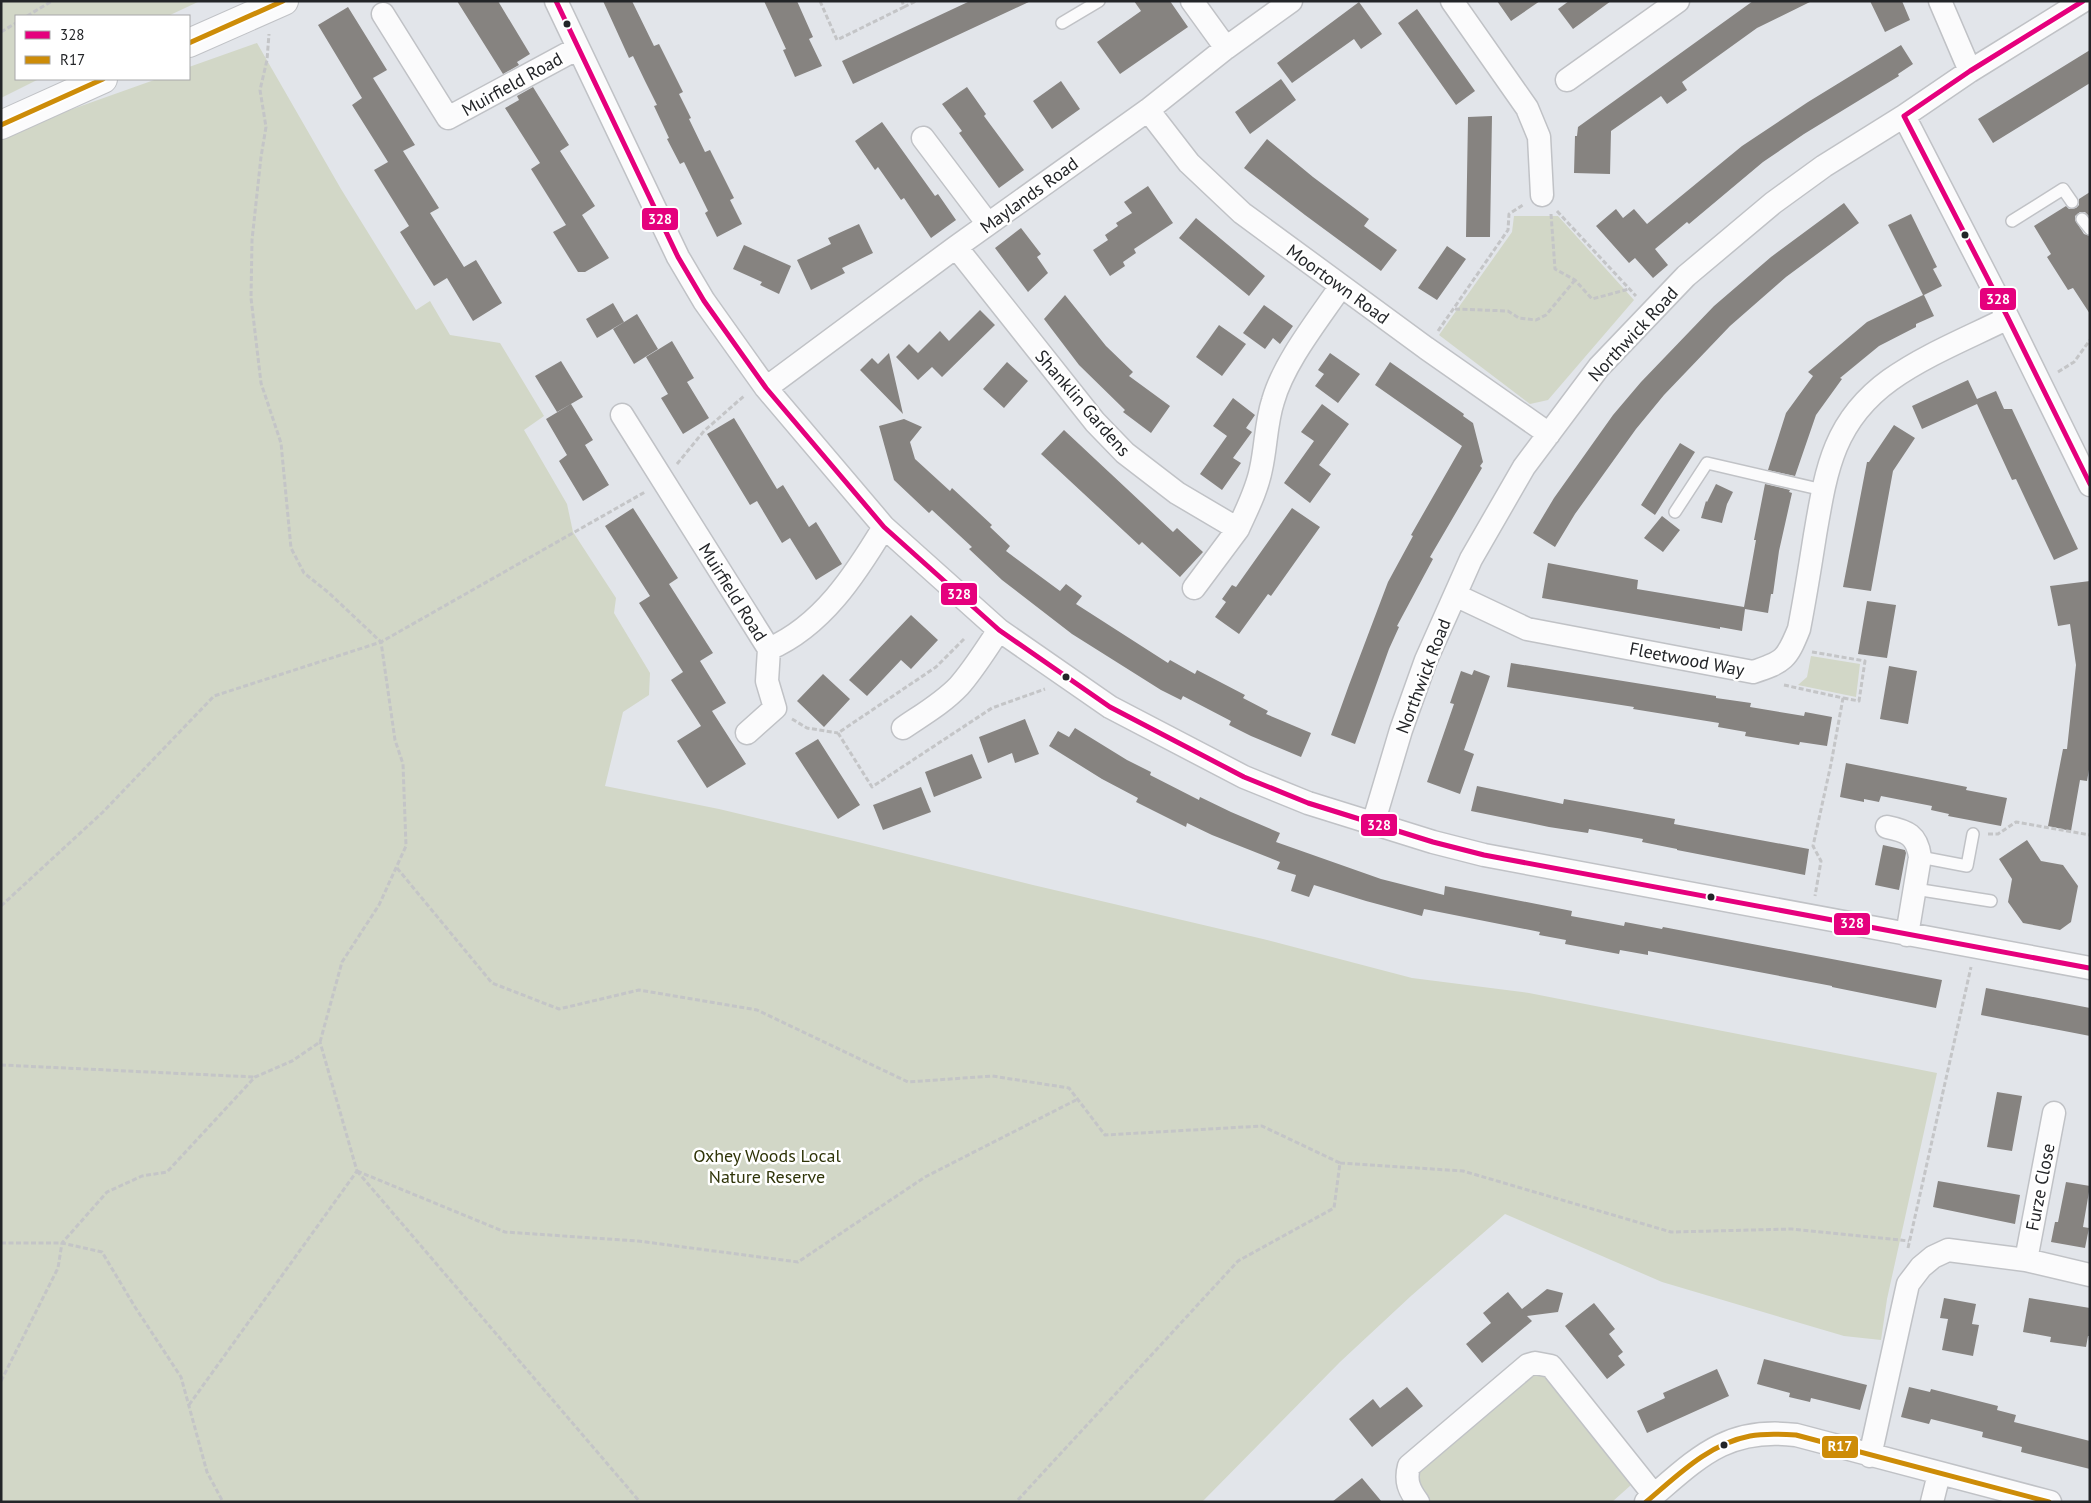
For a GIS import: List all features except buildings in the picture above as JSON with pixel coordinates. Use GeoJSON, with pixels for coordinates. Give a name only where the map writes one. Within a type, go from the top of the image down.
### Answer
{"type":"FeatureCollection","features":[{"type":"Feature","properties":{"kind":"street","name":"Muirfield Road"},"geometry":{"type":"LineString","coordinates":[[556,1],[678,257],[715,317],[766,388],[884,527],[999,630],[1110,707],[1244,777],[1308,803],[1373,824],[1484,855],[1907,935],[2089,966]]}},
{"type":"Feature","properties":{"kind":"street"},"geometry":{"type":"LineString","coordinates":[[1192,1],[1226,48]]}},
{"type":"Feature","properties":{"kind":"street","name":"Maylands Road"},"geometry":{"type":"LineString","coordinates":[[766,388],[956,247],[1148,110],[1226,48],[1291,1]]}},
{"type":"Feature","properties":{"kind":"street"},"geometry":{"type":"LineString","coordinates":[[1452,1],[1527,108],[1539,138],[1546,199]]}},
{"type":"Feature","properties":{"kind":"street"},"geometry":{"type":"LineString","coordinates":[[1567,80],[1678,1]]}},
{"type":"Feature","properties":{"kind":"street"},"geometry":{"type":"LineString","coordinates":[[1940,1],[1970,71]]}},
{"type":"Feature","properties":{"kind":"street","name":"Northwick Road"},"geometry":{"type":"LineString","coordinates":[[1373,824],[1423,668],[1471,559],[1524,467],[1600,367],[1692,270],[1773,203],[1824,166],[1904,116],[1970,71],[2083,1]]}},
{"type":"Feature","properties":{"kind":"street"},"geometry":{"type":"LineString","coordinates":[[190,43],[276,5]]}},
{"type":"Feature","properties":{"kind":"street","name":"Muirfield Road"},"geometry":{"type":"LineString","coordinates":[[383,14],[448,118],[578,48]]}},
{"type":"Feature","properties":{"kind":"street"},"geometry":{"type":"LineString","coordinates":[[1,125],[101,80]]}},
{"type":"Feature","properties":{"kind":"street","name":"Moortown Road"},"geometry":{"type":"LineString","coordinates":[[1148,110],[1189,163],[1242,213],[1426,348],[1549,434]]}},
{"type":"Feature","properties":{"kind":"street"},"geometry":{"type":"LineString","coordinates":[[1904,116],[2008,318],[2090,486]]}},
{"type":"Feature","properties":{"kind":"street"},"geometry":{"type":"LineString","coordinates":[[923,138],[988,224]]}},
{"type":"Feature","properties":{"kind":"street","name":"Shanklin Gardens"},"geometry":{"type":"LineString","coordinates":[[956,247],[1095,422],[1125,453],[1178,493],[1238,529]]}},
{"type":"Feature","properties":{"kind":"street"},"geometry":{"type":"LineString","coordinates":[[1194,588],[1238,529],[1254,495],[1261,469],[1272,403],[1278,384],[1340,286]]}},
{"type":"Feature","properties":{"kind":"street","name":"Fleetwood Way"},"geometry":{"type":"LineString","coordinates":[[1455,595],[1527,629],[1753,672],[1774,665],[1784,659],[1799,629],[1823,490],[1830,460],[1841,434],[1871,395],[1891,379],[1914,365],[2008,318]]}},
{"type":"Feature","properties":{"kind":"street","name":"Muirfield Road"},"geometry":{"type":"LineString","coordinates":[[622,415],[769,649],[788,640],[841,592],[856,574],[884,527]]}},
{"type":"Feature","properties":{"kind":"street"},"geometry":{"type":"LineString","coordinates":[[903,728],[941,702],[958,687],[972,671],[999,630]]}},
{"type":"Feature","properties":{"kind":"street"},"geometry":{"type":"LineString","coordinates":[[747,733],[775,708],[767,681],[769,649]]}},
{"type":"Feature","properties":{"kind":"street"},"geometry":{"type":"LineString","coordinates":[[1887,827],[1907,832],[1918,846],[1920,857],[1907,935]]}},
{"type":"Feature","properties":{"kind":"street","name":"Furze Close"},"geometry":{"type":"LineString","coordinates":[[2026,1260],[2054,1113]]}},
{"type":"Feature","properties":{"kind":"street"},"geometry":{"type":"LineString","coordinates":[[1870,1456],[1908,1284],[1921,1267],[1933,1257],[1948,1250],[2026,1260],[2090,1275]]}},
{"type":"Feature","properties":{"kind":"street"},"geometry":{"type":"LineString","coordinates":[[1418,1502],[1410,1493],[1408,1485],[1407,1475],[1409,1466],[1528,1365],[1535,1363],[1551,1366],[1650,1499],[1704,1454],[1723,1443],[1738,1437],[1776,1433],[1796,1435],[2050,1502]]}},
{"type":"Feature","properties":{"kind":"street"},"geometry":{"type":"LineString","coordinates":[[1932,1502],[1939,1474]]}},
{"type":"Feature","properties":{"kind":"lane"},"geometry":{"type":"LineString","coordinates":[[1062,23],[1099,1]]}},
{"type":"Feature","properties":{"kind":"lane"},"geometry":{"type":"LineString","coordinates":[[2012,221],[2063,189],[2072,202]]}},
{"type":"Feature","properties":{"kind":"lane"},"geometry":{"type":"LineString","coordinates":[[2082,219],[2090,229]]}},
{"type":"Feature","properties":{"kind":"lane"},"geometry":{"type":"LineString","coordinates":[[1675,512],[1707,463],[1823,490]]}},
{"type":"Feature","properties":{"kind":"lane"},"geometry":{"type":"LineString","coordinates":[[1920,857],[1967,866],[1973,834]]}},
{"type":"Feature","properties":{"kind":"lane"},"geometry":{"type":"LineString","coordinates":[[1915,889],[1991,901]]}},
{"type":"Feature","properties":{"kind":"path"},"geometry":{"type":"LineString","coordinates":[[29,15],[52,1]]}},
{"type":"Feature","properties":{"kind":"path"},"geometry":{"type":"LineString","coordinates":[[820,1],[837,40],[916,1]]}},
{"type":"Feature","properties":{"kind":"path"},"geometry":{"type":"LineString","coordinates":[[902,1],[904,7]]}},
{"type":"Feature","properties":{"kind":"path"},"geometry":{"type":"LineString","coordinates":[[276,5],[270,22],[267,60],[260,90],[266,127],[252,240],[251,298],[261,383],[281,443],[291,548],[304,573],[329,593],[381,642],[396,740],[403,764],[406,846],[379,905],[342,962],[320,1042],[357,1171],[640,1502]]}},
{"type":"Feature","properties":{"kind":"path"},"geometry":{"type":"LineString","coordinates":[[1,32],[15,24]]}},
{"type":"Feature","properties":{"kind":"path"},"geometry":{"type":"LineString","coordinates":[[1546,199],[1554,269],[1575,280],[1592,299],[1629,290]]}},
{"type":"Feature","properties":{"kind":"path"},"geometry":{"type":"LineString","coordinates":[[1546,199],[1629,290],[1652,312]]}},
{"type":"Feature","properties":{"kind":"path"},"geometry":{"type":"LineString","coordinates":[[1426,348],[1508,230],[1509,214],[1546,199]]}},
{"type":"Feature","properties":{"kind":"path"},"geometry":{"type":"LineString","coordinates":[[1454,309],[1508,311],[1519,318],[1536,320],[1546,315],[1575,280]]}},
{"type":"Feature","properties":{"kind":"path"},"geometry":{"type":"LineString","coordinates":[[2038,382],[2069,366],[2090,340]]}},
{"type":"Feature","properties":{"kind":"path"},"geometry":{"type":"LineString","coordinates":[[1,906],[104,812],[214,696],[381,642],[663,482],[704,431],[742,396],[766,388]]}},
{"type":"Feature","properties":{"kind":"path"},"geometry":{"type":"LineString","coordinates":[[1753,672],[1788,687],[1859,701],[1865,661],[1791,648]]}},
{"type":"Feature","properties":{"kind":"path"},"geometry":{"type":"LineString","coordinates":[[1812,916],[1821,861],[1813,846],[1843,698]]}},
{"type":"Feature","properties":{"kind":"path"},"geometry":{"type":"LineString","coordinates":[[775,708],[807,728],[838,733]]}},
{"type":"Feature","properties":{"kind":"path"},"geometry":{"type":"LineString","coordinates":[[1973,834],[1998,834],[2016,822],[2090,835]]}},
{"type":"Feature","properties":{"kind":"path"},"geometry":{"type":"LineString","coordinates":[[396,868],[492,983],[559,1009],[640,990],[757,1010],[908,1082],[992,1076],[1069,1088],[1105,1135],[1262,1126],[1340,1163],[1463,1171],[1671,1232],[1792,1229],[1909,1241]]}},
{"type":"Feature","properties":{"kind":"path"},"geometry":{"type":"LineString","coordinates":[[1908,1284],[1906,1254],[1975,947]]}},
{"type":"Feature","properties":{"kind":"path"},"geometry":{"type":"LineString","coordinates":[[1,1381],[58,1268],[62,1243],[107,1192],[142,1176],[167,1172],[255,1077],[292,1061],[320,1042]]}},
{"type":"Feature","properties":{"kind":"path"},"geometry":{"type":"LineString","coordinates":[[1,1065],[255,1077]]}},
{"type":"Feature","properties":{"kind":"path"},"geometry":{"type":"LineString","coordinates":[[357,1171],[505,1232],[638,1242],[798,1262],[925,1177],[1076,1100]]}},
{"type":"Feature","properties":{"kind":"path"},"geometry":{"type":"LineString","coordinates":[[1016,1502],[1238,1261],[1334,1208],[1340,1163]]}},
{"type":"Feature","properties":{"kind":"path"},"geometry":{"type":"LineString","coordinates":[[189,1405],[357,1171]]}},
{"type":"Feature","properties":{"kind":"path"},"geometry":{"type":"LineString","coordinates":[[1,1243],[62,1243],[102,1252],[181,1377],[207,1472],[223,1502]]}},
{"type":"Feature","properties":{"kind":"green space"},"geometry":{"type":"Polygon","coordinates":[[[1,1],[200,1],[170,15],[15,15],[15,80],[37,80],[1,98],[1,1]]]}},
{"type":"Feature","properties":{"kind":"green space","name":"Oxhey Woods Local Nature Reserve"},"geometry":{"type":"Polygon","coordinates":[[[257,43],[341,189],[416,310],[430,301],[450,335],[500,343],[544,416],[524,430],[567,504],[573,532],[616,598],[614,613],[650,673],[649,695],[623,712],[605,786],[719,809],[858,842],[1263,939],[1412,978],[1529,993],[1937,1073],[1887,1299],[1881,1340],[1844,1336],[1662,1282],[1505,1214],[1411,1296],[1340,1362],[1202,1502],[1,1502],[1,139],[22,127],[154,80],[190,80],[190,67],[257,43]]]}},
{"type":"Feature","properties":{"kind":"green space"},"geometry":{"type":"Polygon","coordinates":[[[1514,216],[1558,216],[1634,300],[1548,400],[1530,404],[1439,335],[1512,232],[1514,216]]]}},
{"type":"Feature","properties":{"kind":"green space"},"geometry":{"type":"Polygon","coordinates":[[[1811,656],[1860,664],[1856,697],[1798,685],[1807,677],[1811,656]]]}},
{"type":"Feature","properties":{"kind":"green space"},"geometry":{"type":"Polygon","coordinates":[[[1545,1373],[1630,1478],[1631,1485],[1612,1502],[1430,1502],[1420,1487],[1419,1474],[1421,1469],[1531,1376],[1545,1373]]]}},
{"type":"Feature","properties":{"kind":"transit line","name":"R17"},"geometry":{"type":"LineString","coordinates":[[190,43],[283,1]]}},
{"type":"Feature","properties":{"kind":"transit line","name":"328"},"geometry":{"type":"LineString","coordinates":[[556,1],[678,257],[704,301],[766,388],[884,527],[999,630],[1110,707],[1244,777],[1308,803],[1433,842],[1484,855],[2089,968]]}},
{"type":"Feature","properties":{"kind":"transit line","name":"328"},"geometry":{"type":"LineString","coordinates":[[1904,116],[1970,71],[2083,1]]}},
{"type":"Feature","properties":{"kind":"transit line","name":"R17"},"geometry":{"type":"LineString","coordinates":[[1,125],[101,80]]}},
{"type":"Feature","properties":{"kind":"transit line","name":"328"},"geometry":{"type":"LineString","coordinates":[[1904,116],[2008,318],[2090,484]]}},
{"type":"Feature","properties":{"kind":"transit line","name":"R17"},"geometry":{"type":"LineString","coordinates":[[1646,1502],[1694,1462],[1720,1446],[1735,1440],[1761,1434],[1796,1435],[2049,1502]]}}]}
